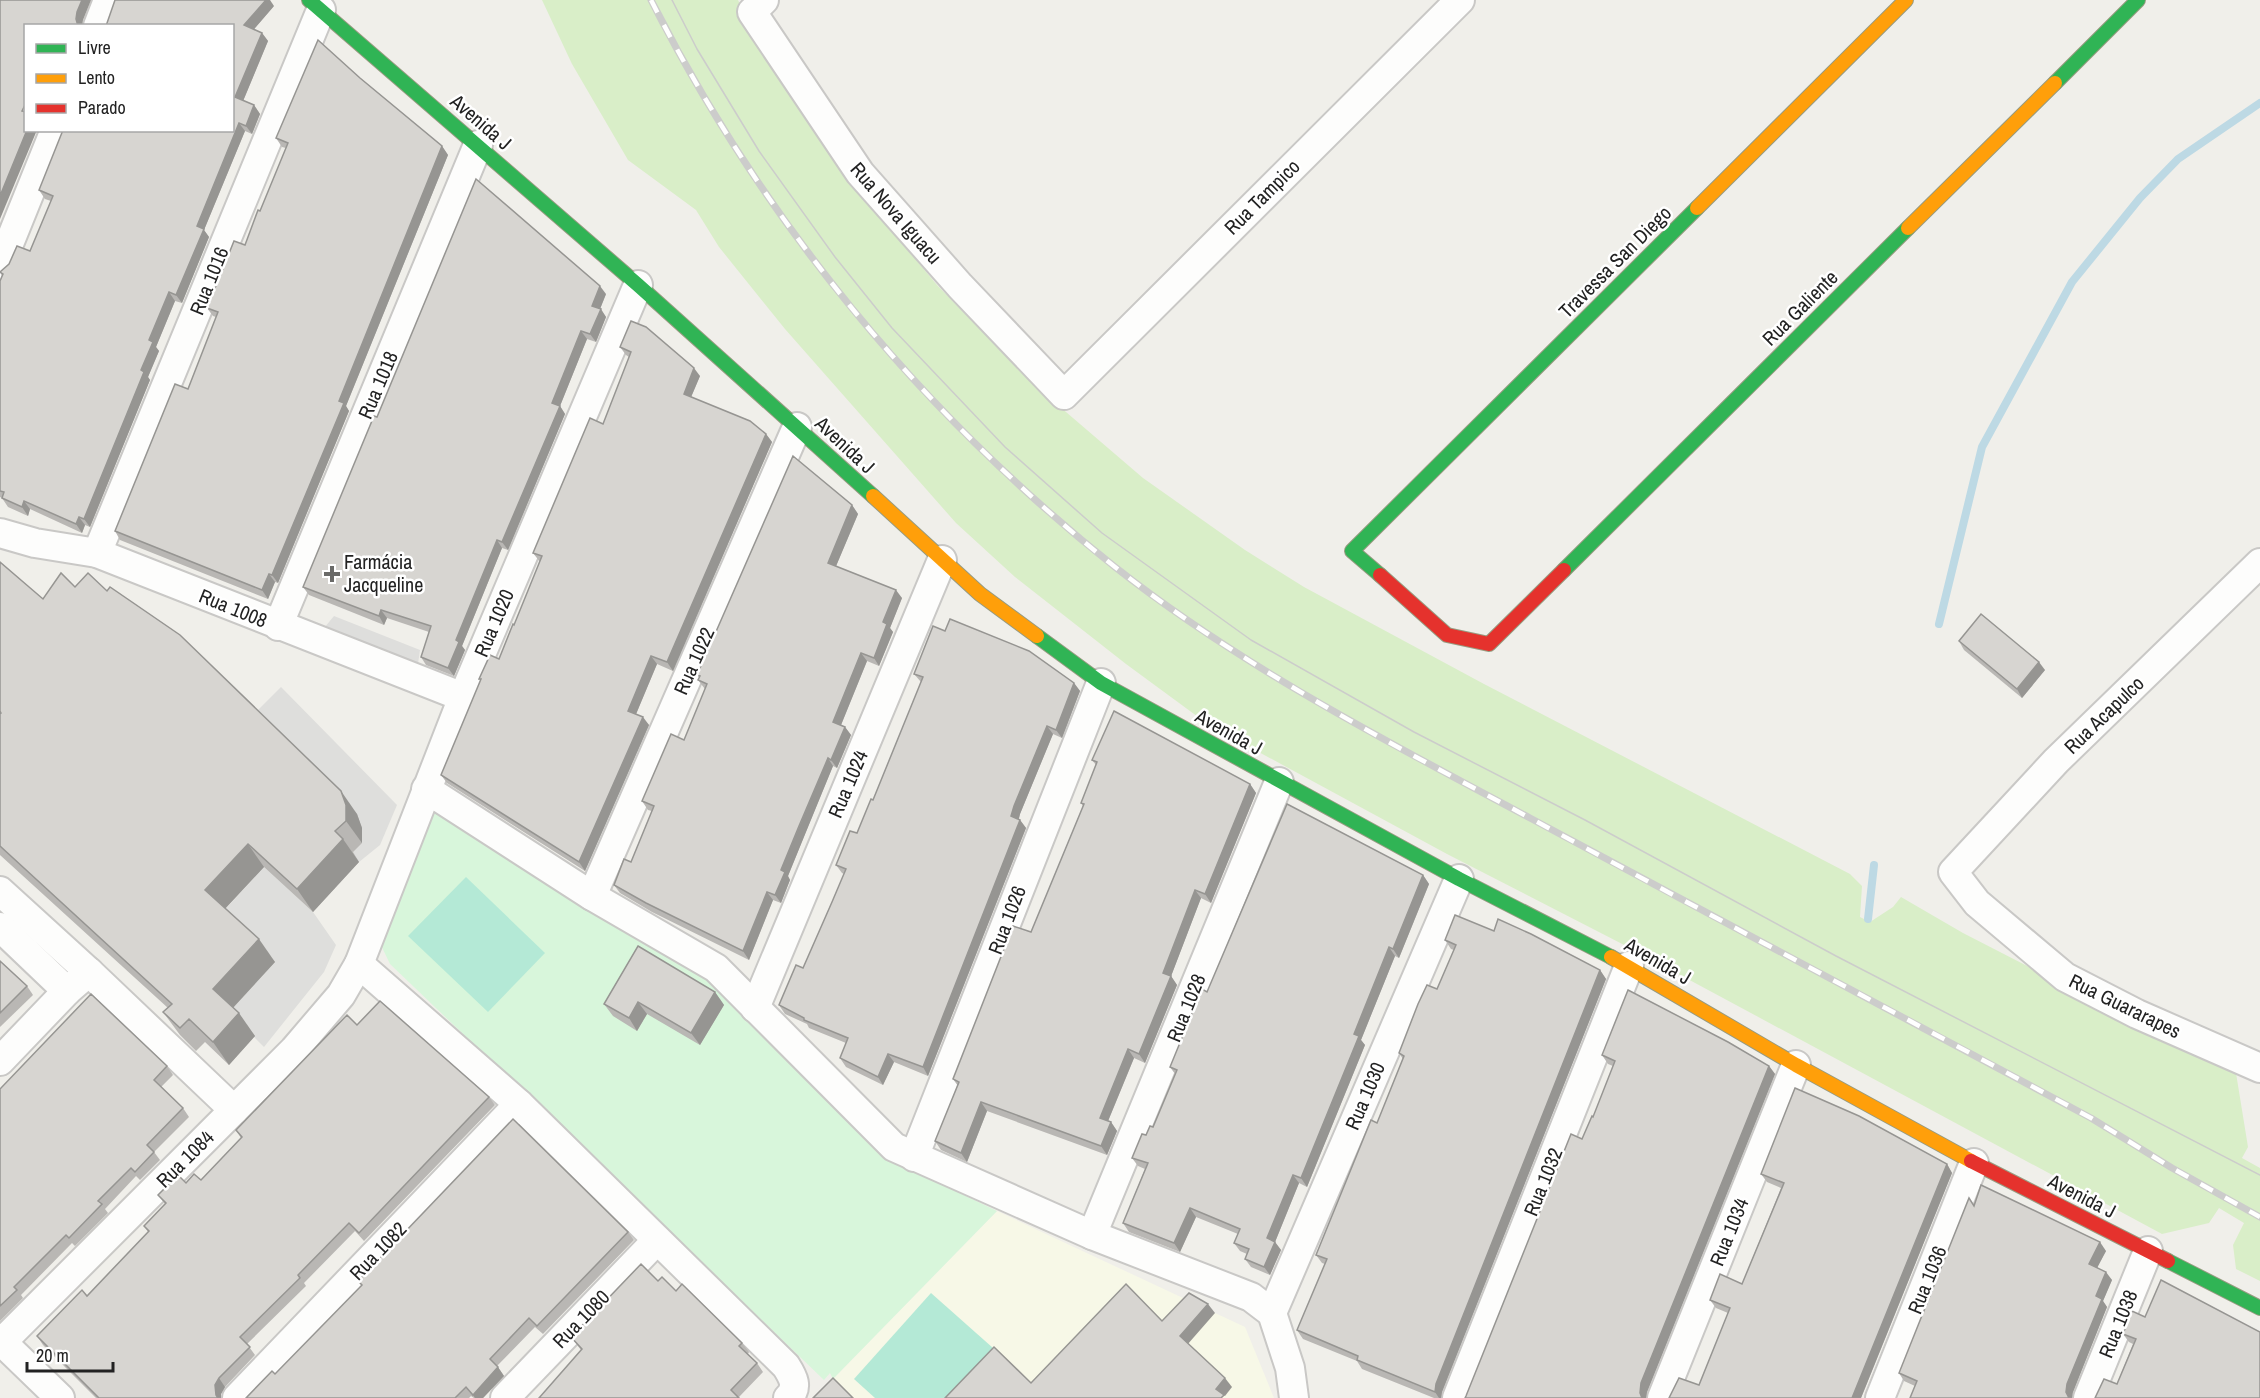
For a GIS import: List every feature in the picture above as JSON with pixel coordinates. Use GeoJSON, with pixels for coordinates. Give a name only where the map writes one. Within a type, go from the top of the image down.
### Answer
{"type":"FeatureCollection","features":[{"type":"Feature","properties":{"kind":"street"},"geometry":{"type":"LineString","coordinates":[[99,24],[108,0]]}},
{"type":"Feature","properties":{"kind":"street","name":"Rua Tampico"},"geometry":{"type":"LineString","coordinates":[[1064,395],[1460,0]]}},
{"type":"Feature","properties":{"kind":"street","name":"Travessa San Diego"},"geometry":{"type":"LineString","coordinates":[[1489,644],[1447,635],[1352,551],[1906,0]]}},
{"type":"Feature","properties":{"kind":"street","name":"Rua Galiente"},"geometry":{"type":"LineString","coordinates":[[1489,644],[2138,0]]}},
{"type":"Feature","properties":{"kind":"street","name":"Avenida J"},"geometry":{"type":"LineString","coordinates":[[315,5],[638,285],[980,594],[1101,683],[1459,879],[1629,966],[1796,1065],[1974,1163],[2260,1308]]}},
{"type":"Feature","properties":{"kind":"street","name":"Rua 1016"},"geometry":{"type":"LineString","coordinates":[[97,553],[315,5]]}},
{"type":"Feature","properties":{"kind":"street","name":"Rua Nova Iguacu"},"geometry":{"type":"LineString","coordinates":[[758,6],[860,173],[960,286],[1064,395]]}},
{"type":"Feature","properties":{"kind":"street"},"geometry":{"type":"LineString","coordinates":[[0,267],[54,132]]}},
{"type":"Feature","properties":{"kind":"street","name":"Rua 1018"},"geometry":{"type":"LineString","coordinates":[[278,626],[478,145]]}},
{"type":"Feature","properties":{"kind":"street","name":"Rua 1020"},"geometry":{"type":"LineString","coordinates":[[359,964],[463,697],[638,285]]}},
{"type":"Feature","properties":{"kind":"street","name":"Rua 1022"},"geometry":{"type":"LineString","coordinates":[[592,896],[797,427]]}},
{"type":"Feature","properties":{"kind":"street","name":"Rua 1008"},"geometry":{"type":"LineString","coordinates":[[0,532],[34,543],[97,553],[463,697]]}},
{"type":"Feature","properties":{"kind":"street","name":"Rua 1024"},"geometry":{"type":"LineString","coordinates":[[755,1008],[942,560]]}},
{"type":"Feature","properties":{"kind":"street","name":"Rua Acapulco"},"geometry":{"type":"LineString","coordinates":[[1953,872],[2056,761],[2260,563]]}},
{"type":"Feature","properties":{"kind":"street","name":"Rua 1026"},"geometry":{"type":"LineString","coordinates":[[914,1157],[1101,683]]}},
{"type":"Feature","properties":{"kind":"street","name":"Rua 1028"},"geometry":{"type":"LineString","coordinates":[[1092,1234],[1279,782]]}},
{"type":"Feature","properties":{"kind":"street"},"geometry":{"type":"LineString","coordinates":[[426,789],[592,896],[716,968],[894,1146],[914,1157],[1092,1234],[1251,1297],[1272,1312],[1290,1368],[1294,1398]]}},
{"type":"Feature","properties":{"kind":"street","name":"Rua Guararapes"},"geometry":{"type":"LineString","coordinates":[[1953,872],[1977,903],[2065,977],[2138,1014],[2260,1068]]}},
{"type":"Feature","properties":{"kind":"street","name":"Rua 1030"},"geometry":{"type":"LineString","coordinates":[[1272,1312],[1459,879]]}},
{"type":"Feature","properties":{"kind":"street"},"geometry":{"type":"LineString","coordinates":[[0,891],[234,1110]]}},
{"type":"Feature","properties":{"kind":"street"},"geometry":{"type":"LineString","coordinates":[[0,927],[67,991]]}},
{"type":"Feature","properties":{"kind":"street"},"geometry":{"type":"LineString","coordinates":[[359,964],[519,1104],[786,1366],[794,1379],[795,1387],[790,1396]]}},
{"type":"Feature","properties":{"kind":"street","name":"Rua 1084"},"geometry":{"type":"LineString","coordinates":[[1,1343],[294,1050],[334,1003],[359,964]]}},
{"type":"Feature","properties":{"kind":"street","name":"Rua 1032"},"geometry":{"type":"LineString","coordinates":[[1456,1398],[1629,966]]}},
{"type":"Feature","properties":{"kind":"street"},"geometry":{"type":"LineString","coordinates":[[0,1061],[67,991],[89,972]]}},
{"type":"Feature","properties":{"kind":"street","name":"Rua 1034"},"geometry":{"type":"LineString","coordinates":[[1662,1398],[1796,1065]]}},
{"type":"Feature","properties":{"kind":"street","name":"Rua 1082"},"geometry":{"type":"LineString","coordinates":[[237,1398],[519,1104]]}},
{"type":"Feature","properties":{"kind":"street","name":"Rua 1036"},"geometry":{"type":"LineString","coordinates":[[1880,1398],[1974,1163]]}},
{"type":"Feature","properties":{"kind":"street","name":"Rua 1080"},"geometry":{"type":"LineString","coordinates":[[505,1398],[657,1240]]}},
{"type":"Feature","properties":{"kind":"street","name":"Rua 1038"},"geometry":{"type":"LineString","coordinates":[[2088,1398],[2148,1251]]}},
{"type":"Feature","properties":{"kind":"street"},"geometry":{"type":"LineString","coordinates":[[1,1343],[60,1398]]}},
{"type":"Feature","properties":{"kind":"shaded area"},"geometry":{"type":"Polygon","coordinates":[[[334,616],[420,650],[417,671],[320,633],[334,616]]]}},
{"type":"Feature","properties":{"kind":"shaded area"},"geometry":{"type":"Polygon","coordinates":[[[281,687],[397,805],[380,845],[359,862],[254,714],[281,687]]]}},
{"type":"Feature","properties":{"kind":"shaded area"},"geometry":{"type":"Polygon","coordinates":[[[264,867],[313,912],[336,945],[324,972],[264,1047],[229,1012],[274,962],[177,962],[264,867]]]}},
{"type":"Feature","properties":{"kind":"shaded area"},"geometry":{"type":"Polygon","coordinates":[[[997,1211],[1245,1327],[1274,1398],[852,1398],[833,1379],[997,1211]]]}},
{"type":"Feature","properties":{"kind":"green space"},"geometry":{"type":"Polygon","coordinates":[[[542,0],[738,0],[760,44],[844,173],[937,285],[1031,382],[1143,478],[1245,550],[1304,587],[1484,684],[1850,874],[1862,886],[1860,917],[1870,922],[1893,907],[1901,897],[1963,933],[2236,1073],[2248,1147],[2242,1158],[2260,1168],[2260,1281],[2236,1269],[2233,1245],[2244,1223],[2219,1208],[2209,1223],[2162,1234],[1209,725],[1126,664],[1015,577],[956,523],[785,329],[719,247],[696,210],[628,160],[572,64],[542,0]]]}},
{"type":"Feature","properties":{"kind":"green space"},"geometry":{"type":"Polygon","coordinates":[[[443,810],[695,966],[895,1162],[997,1211],[833,1379],[830,1373],[824,1380],[390,964],[379,941],[425,819],[443,810]]]}},
{"type":"Feature","properties":{"kind":"green space"},"geometry":{"type":"Polygon","coordinates":[[[466,877],[545,953],[488,1012],[408,936],[466,877]]]}},
{"type":"Feature","properties":{"kind":"green space"},"geometry":{"type":"Polygon","coordinates":[[[931,1293],[993,1348],[949,1398],[875,1398],[854,1379],[931,1293]]]}},
{"type":"Feature","properties":{"kind":"building"},"geometry":{"type":"Polygon","coordinates":[[[0,0],[82,0],[77,12],[77,24],[24,24],[24,107],[22,111],[24,112],[24,132],[26,132],[0,196],[0,0]]]}},
{"type":"Feature","properties":{"kind":"building"},"geometry":{"type":"Polygon","coordinates":[[[115,0],[266,0],[244,25],[262,33],[235,97],[254,105],[246,126],[239,123],[197,226],[204,229],[176,295],[169,292],[149,340],[153,342],[141,370],[144,372],[84,519],[79,517],[76,524],[24,501],[22,507],[2,498],[4,492],[0,491],[0,281],[3,274],[0,272],[9,264],[17,246],[30,251],[53,196],[39,190],[62,132],[234,132],[234,24],[107,24],[115,0]]]}},
{"type":"Feature","properties":{"kind":"building"},"geometry":{"type":"Polygon","coordinates":[[[318,40],[442,146],[339,401],[344,403],[272,575],[269,574],[262,590],[115,531],[175,384],[188,389],[218,312],[207,308],[234,241],[245,245],[258,210],[260,211],[288,143],[276,138],[318,40]]]}},
{"type":"Feature","properties":{"kind":"building"},"geometry":{"type":"Polygon","coordinates":[[[476,179],[600,286],[592,306],[601,309],[590,334],[581,331],[552,403],[560,406],[502,542],[497,540],[456,640],[459,642],[448,668],[421,657],[431,626],[381,610],[379,616],[303,587],[476,179]]]}},
{"type":"Feature","properties":{"kind":"building"},"geometry":{"type":"Polygon","coordinates":[[[631,321],[646,327],[694,368],[684,394],[750,421],[766,434],[667,662],[651,656],[628,711],[643,717],[579,862],[441,775],[490,655],[499,659],[514,625],[542,556],[533,553],[590,418],[603,424],[631,352],[620,347],[631,321]]]}},
{"type":"Feature","properties":{"kind":"building"},"geometry":{"type":"Polygon","coordinates":[[[793,456],[852,505],[828,563],[896,590],[883,622],[887,624],[874,658],[861,653],[833,722],[845,727],[831,760],[828,758],[799,826],[781,870],[785,872],[775,895],[767,892],[743,951],[614,885],[624,859],[631,862],[654,806],[642,801],[671,734],[684,740],[707,684],[698,680],[700,676],[697,675],[793,456]]]}},
{"type":"Feature","properties":{"kind":"building"},"geometry":{"type":"Polygon","coordinates":[[[0,562],[43,599],[61,573],[75,587],[88,573],[107,591],[110,587],[180,635],[341,791],[346,805],[346,821],[335,831],[343,839],[297,889],[248,844],[205,890],[259,939],[213,989],[239,1013],[213,1042],[189,1019],[180,1028],[163,1012],[172,1004],[0,846],[0,562]]]}},
{"type":"Feature","properties":{"kind":"building"},"geometry":{"type":"Polygon","coordinates":[[[1981,614],[2039,662],[2017,689],[1959,641],[1981,614]]]}},
{"type":"Feature","properties":{"kind":"building"},"geometry":{"type":"Polygon","coordinates":[[[950,619],[1029,651],[1074,683],[1056,730],[1047,726],[1014,806],[1011,816],[1020,820],[923,1067],[888,1054],[878,1077],[840,1058],[848,1038],[804,1020],[779,1005],[796,965],[803,968],[846,869],[836,865],[850,831],[857,833],[871,799],[873,800],[923,677],[914,674],[933,626],[945,631],[950,619]]]}},
{"type":"Feature","properties":{"kind":"building"},"geometry":{"type":"Polygon","coordinates":[[[1114,711],[1250,784],[1205,894],[1195,890],[1163,973],[1171,976],[1139,1054],[1128,1049],[1100,1118],[1111,1122],[1101,1146],[981,1102],[961,1153],[935,1141],[959,1082],[953,1079],[1013,926],[1031,932],[1084,804],[1081,803],[1097,762],[1092,760],[1114,711]]]}},
{"type":"Feature","properties":{"kind":"building"},"geometry":{"type":"Polygon","coordinates":[[[1287,804],[1423,875],[1393,949],[1389,947],[1354,1034],[1359,1036],[1301,1178],[1293,1175],[1267,1238],[1275,1242],[1264,1267],[1245,1259],[1249,1249],[1234,1243],[1240,1229],[1190,1208],[1174,1243],[1123,1223],[1148,1163],[1132,1158],[1142,1134],[1146,1135],[1150,1126],[1153,1127],[1177,1070],[1170,1067],[1202,989],[1207,992],[1287,804]]]}},
{"type":"Feature","properties":{"kind":"building"},"geometry":{"type":"Polygon","coordinates":[[[1455,915],[1494,931],[1498,919],[1600,970],[1436,1384],[1435,1392],[1357,1360],[1358,1356],[1297,1330],[1327,1259],[1316,1255],[1371,1120],[1377,1123],[1404,1056],[1399,1053],[1418,1004],[1427,985],[1437,989],[1456,945],[1445,940],[1455,915]]]}},
{"type":"Feature","properties":{"kind":"building"},"geometry":{"type":"Polygon","coordinates":[[[638,946],[715,992],[691,1033],[638,1002],[629,1018],[604,1004],[638,946]]]}},
{"type":"Feature","properties":{"kind":"building"},"geometry":{"type":"Polygon","coordinates":[[[0,961],[27,986],[0,1013],[0,961]]]}},
{"type":"Feature","properties":{"kind":"building"},"geometry":{"type":"Polygon","coordinates":[[[1628,990],[1769,1066],[1641,1383],[1642,1398],[1465,1398],[1571,1134],[1582,1139],[1593,1117],[1615,1061],[1602,1055],[1628,990]]]}},
{"type":"Feature","properties":{"kind":"building"},"geometry":{"type":"Polygon","coordinates":[[[91,994],[167,1066],[154,1080],[183,1108],[147,1145],[154,1152],[135,1172],[131,1168],[98,1201],[102,1204],[69,1238],[66,1235],[14,1287],[17,1290],[0,1306],[0,1089],[91,994]]]}},
{"type":"Feature","properties":{"kind":"building"},"geometry":{"type":"Polygon","coordinates":[[[380,1001],[489,1097],[359,1233],[349,1223],[298,1275],[300,1278],[240,1337],[250,1347],[219,1378],[215,1385],[218,1398],[99,1398],[37,1336],[82,1290],[87,1296],[149,1231],[144,1226],[166,1203],[158,1195],[178,1175],[186,1183],[194,1174],[201,1180],[242,1137],[236,1130],[347,1015],[357,1025],[380,1001]]]}},
{"type":"Feature","properties":{"kind":"building"},"geometry":{"type":"Polygon","coordinates":[[[1795,1088],[1859,1116],[1947,1164],[1852,1398],[1669,1398],[1679,1378],[1699,1385],[1730,1308],[1710,1300],[1720,1274],[1742,1284],[1784,1183],[1761,1174],[1795,1088]]]}},
{"type":"Feature","properties":{"kind":"building"},"geometry":{"type":"Polygon","coordinates":[[[513,1119],[628,1232],[537,1326],[529,1318],[490,1359],[498,1367],[473,1395],[466,1387],[455,1398],[246,1398],[272,1371],[275,1374],[362,1285],[358,1281],[513,1119]]]}},
{"type":"Feature","properties":{"kind":"building"},"geometry":{"type":"Polygon","coordinates":[[[1981,1185],[2100,1242],[2089,1264],[2106,1272],[2096,1296],[2102,1299],[2067,1384],[2066,1392],[2069,1398],[1910,1398],[1917,1381],[1899,1373],[1969,1198],[1974,1206],[1981,1185]]]}},
{"type":"Feature","properties":{"kind":"building"},"geometry":{"type":"Polygon","coordinates":[[[641,1264],[658,1281],[662,1277],[676,1291],[682,1284],[742,1343],[739,1346],[757,1363],[731,1390],[739,1398],[539,1398],[582,1349],[571,1337],[641,1264]]]}},
{"type":"Feature","properties":{"kind":"building"},"geometry":{"type":"Polygon","coordinates":[[[2161,1280],[2260,1332],[2260,1398],[2095,1398],[2104,1379],[2117,1384],[2136,1339],[2123,1334],[2132,1311],[2145,1317],[2161,1280]]]}},
{"type":"Feature","properties":{"kind":"building"},"geometry":{"type":"Polygon","coordinates":[[[1126,1284],[1162,1321],[1189,1293],[1208,1304],[1180,1336],[1225,1378],[1216,1389],[1224,1395],[1221,1398],[945,1398],[994,1347],[1031,1383],[1126,1284]]]}},
{"type":"Feature","properties":{"kind":"building"},"geometry":{"type":"Polygon","coordinates":[[[833,1378],[853,1398],[813,1398],[833,1378]]]}},
{"type":"Feature","properties":{"kind":"waterway"},"geometry":{"type":"LineString","coordinates":[[1939,624],[1982,447],[2072,282],[2140,198],[2178,159],[2260,103]]}},
{"type":"Feature","properties":{"kind":"waterway"},"geometry":{"type":"LineString","coordinates":[[1868,919],[1874,865]]}},
{"type":"Feature","properties":{"kind":"tram line"},"geometry":{"type":"LineString","coordinates":[[672,0],[697,49],[759,151],[835,257],[892,328],[1005,447],[1102,533],[1251,640],[1414,732],[1585,820],[1836,956],[2260,1175]]}},
{"type":"Feature","properties":{"kind":"railway"},"geometry":{"type":"LineString","coordinates":[[651,0],[695,81],[743,160],[796,236],[852,309],[912,378],[976,445],[1115,567],[1213,638],[1317,702],[2091,1118],[2172,1168],[2260,1217]]}},
{"type":"Feature","properties":{"kind":"traffic: fast"},"geometry":{"type":"LineString","coordinates":[[309,0],[638,285],[873,496]]}},
{"type":"Feature","properties":{"kind":"traffic: fast"},"geometry":{"type":"LineString","coordinates":[[2055,83],[2138,0]]}},
{"type":"Feature","properties":{"kind":"traffic: fast"},"geometry":{"type":"LineString","coordinates":[[1380,575],[1352,551],[1697,208]]}},
{"type":"Feature","properties":{"kind":"traffic: fast"},"geometry":{"type":"LineString","coordinates":[[1564,570],[1908,228]]}},
{"type":"Feature","properties":{"kind":"traffic: fast"},"geometry":{"type":"LineString","coordinates":[[1037,636],[1101,683],[1459,879],[1611,957]]}},
{"type":"Feature","properties":{"kind":"traffic: fast"},"geometry":{"type":"LineString","coordinates":[[2168,1261],[2260,1308]]}},
{"type":"Feature","properties":{"kind":"traffic: slow"},"geometry":{"type":"LineString","coordinates":[[1697,208],[1906,0]]}},
{"type":"Feature","properties":{"kind":"traffic: slow"},"geometry":{"type":"LineString","coordinates":[[1908,228],[2055,83]]}},
{"type":"Feature","properties":{"kind":"traffic: slow"},"geometry":{"type":"LineString","coordinates":[[873,496],[980,594],[1037,636]]}},
{"type":"Feature","properties":{"kind":"traffic: slow"},"geometry":{"type":"LineString","coordinates":[[1611,957],[1796,1065],[1971,1161]]}},
{"type":"Feature","properties":{"kind":"traffic: jam"},"geometry":{"type":"LineString","coordinates":[[1380,575],[1447,635],[1489,644],[1564,570]]}},
{"type":"Feature","properties":{"kind":"traffic: jam"},"geometry":{"type":"LineString","coordinates":[[1971,1161],[2168,1261]]}},
{"type":"Feature","properties":{"kind":"place","name":"Farmácia Jacqueline"},"geometry":{"type":"Point","coordinates":[332,574]}}]}
